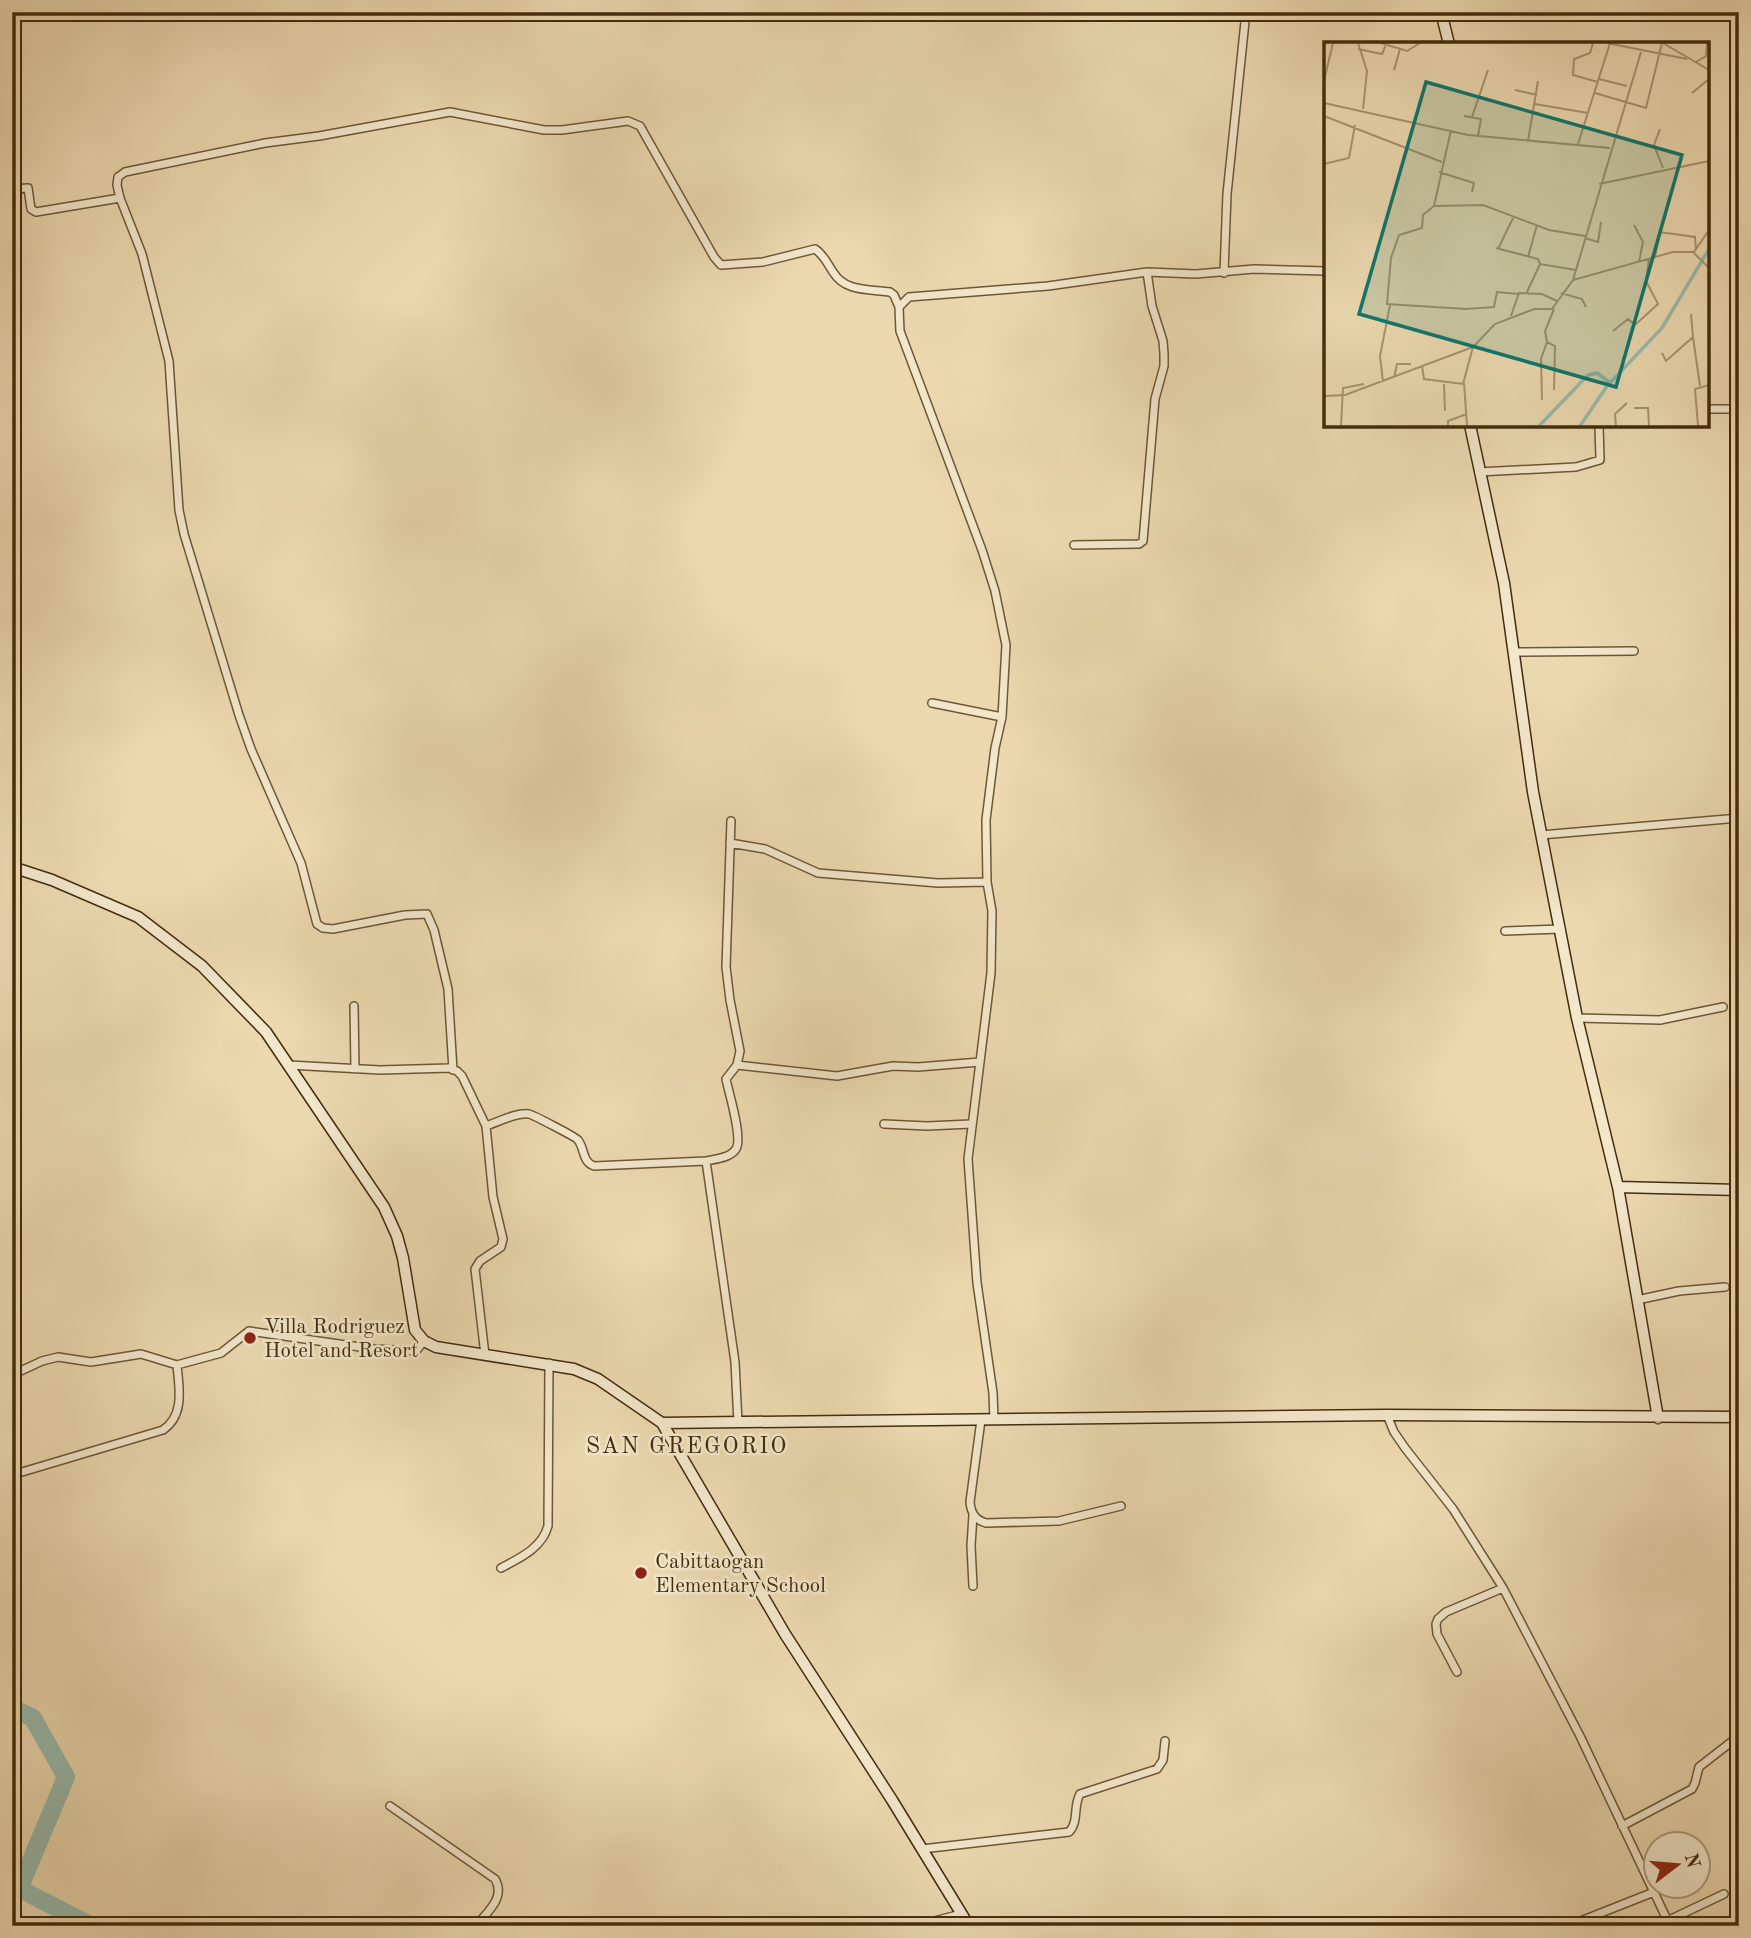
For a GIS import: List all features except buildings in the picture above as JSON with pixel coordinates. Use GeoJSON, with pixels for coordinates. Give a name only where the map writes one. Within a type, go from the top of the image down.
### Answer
{"type":"FeatureCollection","features":[{"type":"Feature","properties":{"kind":"street"},"geometry":{"type":"LineString","coordinates":[[1224,273],[1227,194],[1246,12]]}},
{"type":"Feature","properties":{"kind":"street"},"geometry":{"type":"LineString","coordinates":[[1441,12],[1448,42]]}},
{"type":"Feature","properties":{"kind":"street"},"geometry":{"type":"LineString","coordinates":[[453,1070],[447,989],[427,914],[405,915],[333,929],[317,924],[298,854],[239,715],[184,534],[179,510],[167,352],[142,254],[120,198],[116,180],[125,172],[265,143],[443,113],[457,113],[544,130],[628,121],[640,126],[718,263],[727,267],[745,265],[815,249],[826,259],[839,282],[846,286],[890,292],[894,295],[899,307],[900,331],[995,591],[1006,645],[1002,717],[995,748],[986,820],[992,951],[971,1124],[968,1183],[979,1311],[990,1371],[994,1420]]}},
{"type":"Feature","properties":{"kind":"street"},"geometry":{"type":"LineString","coordinates":[[12,189],[27,188],[31,209],[36,212],[120,198]]}},
{"type":"Feature","properties":{"kind":"street"},"geometry":{"type":"LineString","coordinates":[[899,307],[909,297],[1048,286],[1147,272],[1168,274],[1254,270],[1324,271]]}},
{"type":"Feature","properties":{"kind":"street"},"geometry":{"type":"LineString","coordinates":[[1074,545],[1139,544],[1143,541],[1155,399],[1164,366],[1163,341],[1152,306],[1147,272]]}},
{"type":"Feature","properties":{"kind":"street"},"geometry":{"type":"LineString","coordinates":[[1709,409],[1739,409]]}},
{"type":"Feature","properties":{"kind":"street"},"geometry":{"type":"LineString","coordinates":[[1470,427],[1504,583],[1525,743],[1541,835],[1577,1018],[1618,1186],[1658,1418]]}},
{"type":"Feature","properties":{"kind":"street"},"geometry":{"type":"LineString","coordinates":[[1479,472],[1576,467],[1601,460],[1599,427]]}},
{"type":"Feature","properties":{"kind":"street"},"geometry":{"type":"LineString","coordinates":[[1515,652],[1634,651]]}},
{"type":"Feature","properties":{"kind":"street"},"geometry":{"type":"LineString","coordinates":[[932,703],[1002,717]]}},
{"type":"Feature","properties":{"kind":"street"},"geometry":{"type":"LineString","coordinates":[[1541,835],[1739,818]]}},
{"type":"Feature","properties":{"kind":"street"},"geometry":{"type":"LineString","coordinates":[[486,1126],[522,1115],[532,1115],[574,1136],[591,1166],[706,1161],[729,1155],[737,1147],[738,1135],[726,1079],[737,1065],[740,1051],[726,967],[731,821]]}},
{"type":"Feature","properties":{"kind":"street"},"geometry":{"type":"LineString","coordinates":[[730,843],[765,849],[818,873],[938,883],[987,882]]}},
{"type":"Feature","properties":{"kind":"street"},"geometry":{"type":"LineString","coordinates":[[12,867],[52,880],[138,916],[192,957],[266,1032],[384,1207],[403,1258],[415,1330],[424,1341],[436,1347],[574,1368],[598,1379],[662,1423],[785,1634],[968,1926]]}},
{"type":"Feature","properties":{"kind":"street"},"geometry":{"type":"LineString","coordinates":[[1505,931],[1561,929]]}},
{"type":"Feature","properties":{"kind":"street"},"geometry":{"type":"LineString","coordinates":[[354,1006],[355,1069]]}},
{"type":"Feature","properties":{"kind":"street"},"geometry":{"type":"LineString","coordinates":[[1577,1018],[1660,1020],[1723,1007]]}},
{"type":"Feature","properties":{"kind":"street"},"geometry":{"type":"LineString","coordinates":[[737,1065],[837,1076],[893,1066],[918,1067],[980,1062]]}},
{"type":"Feature","properties":{"kind":"street"},"geometry":{"type":"LineString","coordinates":[[289,1065],[453,1070],[462,1076],[486,1126],[493,1197],[503,1239],[501,1247],[480,1261],[475,1269],[485,1355]]}},
{"type":"Feature","properties":{"kind":"street"},"geometry":{"type":"LineString","coordinates":[[884,1124],[971,1124]]}},
{"type":"Feature","properties":{"kind":"street"},"geometry":{"type":"LineString","coordinates":[[706,1161],[736,1362],[738,1423]]}},
{"type":"Feature","properties":{"kind":"street"},"geometry":{"type":"LineString","coordinates":[[1618,1186],[1739,1191]]}},
{"type":"Feature","properties":{"kind":"street"},"geometry":{"type":"LineString","coordinates":[[1637,1300],[1679,1291],[1724,1287]]}},
{"type":"Feature","properties":{"kind":"street"},"geometry":{"type":"LineString","coordinates":[[12,1375],[42,1361],[58,1357],[91,1362],[141,1354],[177,1365],[221,1353],[249,1331],[374,1349],[407,1351],[419,1349],[424,1341]]}},
{"type":"Feature","properties":{"kind":"street"},"geometry":{"type":"LineString","coordinates":[[501,1568],[537,1545],[543,1539],[548,1526],[550,1363]]}},
{"type":"Feature","properties":{"kind":"street"},"geometry":{"type":"LineString","coordinates":[[12,1475],[163,1430],[174,1419],[178,1409],[177,1365]]}},
{"type":"Feature","properties":{"kind":"street"},"geometry":{"type":"LineString","coordinates":[[1387,1415],[1394,1432],[1453,1509],[1503,1588],[1580,1736],[1642,1867]]}},
{"type":"Feature","properties":{"kind":"street"},"geometry":{"type":"LineString","coordinates":[[662,1423],[1387,1415],[1739,1418]]}},
{"type":"Feature","properties":{"kind":"street"},"geometry":{"type":"LineString","coordinates":[[973,1586],[971,1502],[981,1420]]}},
{"type":"Feature","properties":{"kind":"street"},"geometry":{"type":"LineString","coordinates":[[973,1515],[977,1520],[986,1523],[1059,1521],[1121,1506]]}},
{"type":"Feature","properties":{"kind":"street"},"geometry":{"type":"LineString","coordinates":[[1457,1672],[1437,1634],[1438,1619],[1446,1612],[1503,1588]]}},
{"type":"Feature","properties":{"kind":"street"},"geometry":{"type":"LineString","coordinates":[[1622,1826],[1692,1789],[1699,1767],[1739,1736]]}},
{"type":"Feature","properties":{"kind":"street"},"geometry":{"type":"LineString","coordinates":[[922,1849],[1069,1832],[1075,1826],[1080,1794],[1157,1769],[1163,1760],[1165,1741]]}},
{"type":"Feature","properties":{"kind":"street"},"geometry":{"type":"LineString","coordinates":[[390,1806],[495,1879],[499,1889],[497,1900],[476,1926]]}},
{"type":"Feature","properties":{"kind":"street"},"geometry":{"type":"LineString","coordinates":[[1657,1899],[1669,1923],[1724,1894]]}},
{"type":"Feature","properties":{"kind":"street"},"geometry":{"type":"LineString","coordinates":[[1568,1926],[1642,1897]]}},
{"type":"Feature","properties":{"kind":"street"},"geometry":{"type":"LineString","coordinates":[[865,1926],[927,1923],[961,1914]]}},
{"type":"Feature","properties":{"kind":"street"},"geometry":{"type":"LineString","coordinates":[[1144,1926],[1156,1926]]}},
{"type":"Feature","properties":{"kind":"waterway"},"geometry":{"type":"LineString","coordinates":[[12,1708],[33,1718],[66,1777],[19,1889]]}},
{"type":"Feature","properties":{"kind":"waterway"},"geometry":{"type":"LineString","coordinates":[[12,1885],[92,1926]]}},
{"type":"Feature","properties":{"kind":"place","name":"Villa Rodriguez Hotel and Resort"},"geometry":{"type":"Point","coordinates":[250,1338]}},
{"type":"Feature","properties":{"kind":"place","name":"Cabittaogan Elementary School"},"geometry":{"type":"Point","coordinates":[641,1573]}},
{"type":"Feature","properties":{"kind":"district","name":"SAN GREGORIO"},"geometry":{"type":"Point","coordinates":[687,1445]}}]}
